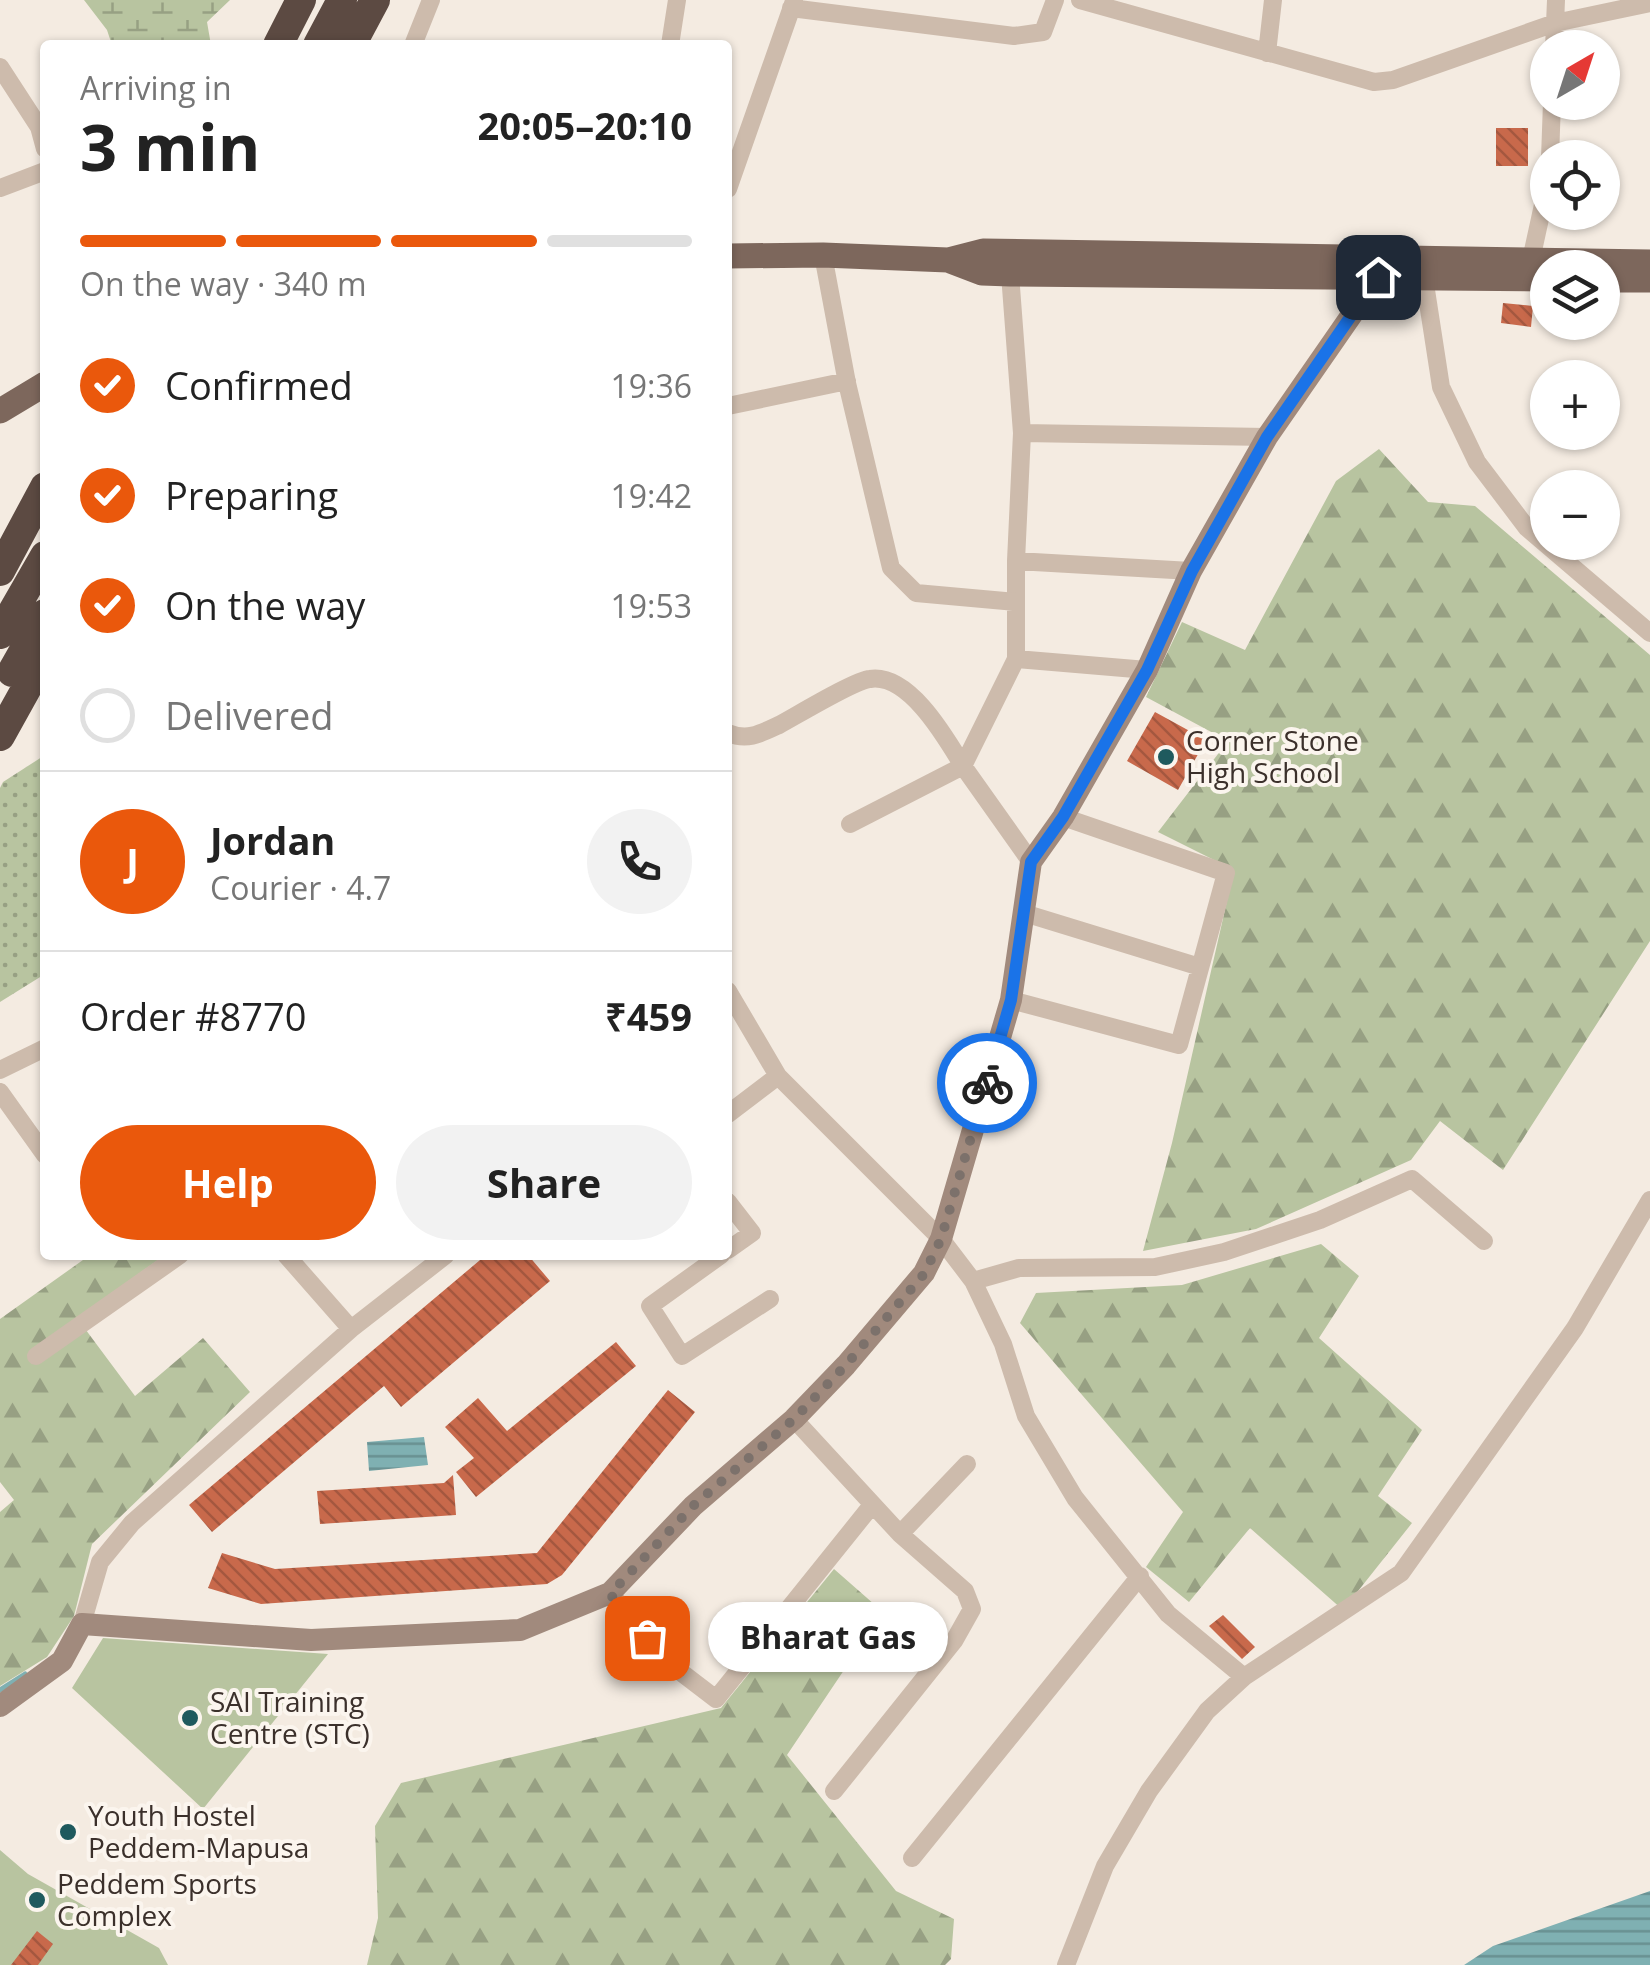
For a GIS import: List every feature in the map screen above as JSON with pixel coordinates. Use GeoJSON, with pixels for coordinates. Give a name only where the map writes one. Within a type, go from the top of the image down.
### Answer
{"type":"FeatureCollection","features":[{"type":"Feature","properties":{"kind":"highway"},"geometry":{"type":"LineString","coordinates":[[281,40],[302,0]]}},
{"type":"Feature","properties":{"kind":"highway"},"geometry":{"type":"LineString","coordinates":[[321,40],[342,0]]}},
{"type":"Feature","properties":{"kind":"highway"},"geometry":{"type":"LineString","coordinates":[[354,40],[374,0]]}},
{"type":"Feature","properties":{"kind":"highway"},"geometry":{"type":"LineString","coordinates":[[377,40],[397,0]]}},
{"type":"Feature","properties":{"kind":"highway"},"geometry":{"type":"LineString","coordinates":[[0,571],[40,496]]}},
{"type":"Feature","properties":{"kind":"highway"},"geometry":{"type":"LineString","coordinates":[[0,634],[40,565]]}},
{"type":"Feature","properties":{"kind":"highway"},"geometry":{"type":"LineString","coordinates":[[0,693],[40,623]]}},
{"type":"Feature","properties":{"kind":"highway"},"geometry":{"type":"LineString","coordinates":[[0,736],[40,664]]}},
{"type":"Feature","properties":{"kind":"main road"},"geometry":{"type":"LineString","coordinates":[[732,256],[822,254],[948,260],[983,251],[1530,272]]}},
{"type":"Feature","properties":{"kind":"main road"},"geometry":{"type":"LineString","coordinates":[[948,260],[982,273],[1010,274],[1380,267],[1424,277],[1530,272]]}},
{"type":"Feature","properties":{"kind":"main road"},"geometry":{"type":"LineString","coordinates":[[1620,265],[1650,262]]}},
{"type":"Feature","properties":{"kind":"main road"},"geometry":{"type":"LineString","coordinates":[[1620,280],[1650,280]]}},
{"type":"Feature","properties":{"kind":"main road"},"geometry":{"type":"LineString","coordinates":[[0,411],[40,387]]}},
{"type":"Feature","properties":{"kind":"street"},"geometry":{"type":"LineString","coordinates":[[415,40],[432,0]]}},
{"type":"Feature","properties":{"kind":"street"},"geometry":{"type":"LineString","coordinates":[[671,40],[677,0]]}},
{"type":"Feature","properties":{"kind":"street"},"geometry":{"type":"LineString","coordinates":[[732,178],[793,4],[1014,36],[1043,32],[1055,0]]}},
{"type":"Feature","properties":{"kind":"street"},"geometry":{"type":"LineString","coordinates":[[1080,0],[1374,82],[1393,80],[1554,23],[1650,4]]}},
{"type":"Feature","properties":{"kind":"street"},"geometry":{"type":"LineString","coordinates":[[1267,53],[1273,0]]}},
{"type":"Feature","properties":{"kind":"street"},"geometry":{"type":"LineString","coordinates":[[1554,30],[1556,0]]}},
{"type":"Feature","properties":{"kind":"street"},"geometry":{"type":"LineString","coordinates":[[0,68],[40,133]]}},
{"type":"Feature","properties":{"kind":"street"},"geometry":{"type":"LineString","coordinates":[[0,188],[40,173]]}},
{"type":"Feature","properties":{"kind":"street"},"geometry":{"type":"LineString","coordinates":[[822,254],[891,568],[916,593],[1016,602]]}},
{"type":"Feature","properties":{"kind":"street"},"geometry":{"type":"LineString","coordinates":[[82,1624],[311,1640],[520,1630],[610,1594],[693,1506],[794,1419],[846,1365],[924,1274],[941,1239],[1011,1000],[1031,862],[1063,817],[1147,670],[1192,571],[1267,437],[1380,267]]}},
{"type":"Feature","properties":{"kind":"street"},"geometry":{"type":"LineString","coordinates":[[850,824],[963,766],[1016,659],[1022,433],[1010,274]]}},
{"type":"Feature","properties":{"kind":"street"},"geometry":{"type":"LineString","coordinates":[[1424,277],[1442,387],[1477,462],[1527,528],[1650,634]]}},
{"type":"Feature","properties":{"kind":"street"},"geometry":{"type":"LineString","coordinates":[[732,405],[847,381]]}},
{"type":"Feature","properties":{"kind":"street"},"geometry":{"type":"LineString","coordinates":[[1022,433],[1267,437]]}},
{"type":"Feature","properties":{"kind":"street"},"geometry":{"type":"LineString","coordinates":[[1016,561],[1192,571]]}},
{"type":"Feature","properties":{"kind":"street"},"geometry":{"type":"LineString","coordinates":[[1016,659],[1147,670]]}},
{"type":"Feature","properties":{"kind":"street"},"geometry":{"type":"LineString","coordinates":[[732,734],[742,738],[762,733],[869,678],[892,682],[933,716],[1031,862]]}},
{"type":"Feature","properties":{"kind":"street"},"geometry":{"type":"LineString","coordinates":[[1011,1000],[1179,1045],[1226,873],[1063,817]]}},
{"type":"Feature","properties":{"kind":"street"},"geometry":{"type":"LineString","coordinates":[[1024,912],[1200,967]]}},
{"type":"Feature","properties":{"kind":"street"},"geometry":{"type":"LineString","coordinates":[[732,999],[778,1076],[941,1239],[974,1282],[1004,1344],[1026,1416],[1075,1498],[1168,1614],[1244,1677]]}},
{"type":"Feature","properties":{"kind":"street"},"geometry":{"type":"LineString","coordinates":[[0,1070],[40,1050]]}},
{"type":"Feature","properties":{"kind":"street"},"geometry":{"type":"LineString","coordinates":[[732,1111],[778,1076]]}},
{"type":"Feature","properties":{"kind":"street"},"geometry":{"type":"LineString","coordinates":[[0,1092],[40,1148]]}},
{"type":"Feature","properties":{"kind":"street"},"geometry":{"type":"LineString","coordinates":[[974,1282],[1019,1268],[1155,1267],[1224,1252],[1320,1220],[1412,1179],[1484,1241]]}},
{"type":"Feature","properties":{"kind":"street"},"geometry":{"type":"LineString","coordinates":[[1066,1965],[1105,1866],[1149,1791],[1206,1711],[1244,1677],[1401,1572],[1575,1328],[1650,1200]]}},
{"type":"Feature","properties":{"kind":"street"},"geometry":{"type":"LineString","coordinates":[[732,1207],[752,1232],[732,1247]]}},
{"type":"Feature","properties":{"kind":"street"},"geometry":{"type":"LineString","coordinates":[[36,1356],[173,1260]]}},
{"type":"Feature","properties":{"kind":"street"},"geometry":{"type":"LineString","coordinates":[[290,1260],[351,1329]]}},
{"type":"Feature","properties":{"kind":"street"},"geometry":{"type":"LineString","coordinates":[[0,1706],[62,1661],[82,1624],[100,1562],[132,1523],[351,1329],[440,1260]]}},
{"type":"Feature","properties":{"kind":"street"},"geometry":{"type":"LineString","coordinates":[[714,1260],[650,1306],[682,1356],[770,1300]]}},
{"type":"Feature","properties":{"kind":"street"},"geometry":{"type":"LineString","coordinates":[[794,1419],[900,1534],[965,1591],[972,1608],[954,1641],[834,1791]]}},
{"type":"Feature","properties":{"kind":"street"},"geometry":{"type":"LineString","coordinates":[[900,1534],[967,1464]]}},
{"type":"Feature","properties":{"kind":"street"},"geometry":{"type":"LineString","coordinates":[[610,1594],[665,1660],[716,1700],[872,1505]]}},
{"type":"Feature","properties":{"kind":"street"},"geometry":{"type":"LineString","coordinates":[[912,1858],[1140,1576]]}},
{"type":"Feature","properties":{"kind":"green space"},"geometry":{"type":"Polygon","coordinates":[[[84,0],[230,0],[207,22],[210,40],[110,40],[84,0]]]}},
{"type":"Feature","properties":{"kind":"green space"},"geometry":{"type":"Polygon","coordinates":[[[1379,449],[1428,502],[1475,506],[1530,553],[1530,560],[1538,560],[1650,655],[1650,941],[1503,1170],[1440,1121],[1411,1160],[1256,1229],[1143,1251],[1172,1143],[1234,870],[1158,832],[1228,741],[1146,697],[1182,622],[1245,650],[1336,481],[1379,449]]]}},
{"type":"Feature","properties":{"kind":"green space"},"geometry":{"type":"Polygon","coordinates":[[[40,758],[40,977],[0,1002],[0,788],[3,782],[40,758]]]}},
{"type":"Feature","properties":{"kind":"green space"},"geometry":{"type":"Polygon","coordinates":[[[1321,1244],[1359,1276],[1319,1338],[1422,1430],[1378,1496],[1412,1523],[1343,1610],[1250,1528],[1189,1602],[1146,1567],[1183,1512],[1020,1323],[1036,1293],[1182,1285],[1321,1244]]]}},
{"type":"Feature","properties":{"kind":"green space"},"geometry":{"type":"Polygon","coordinates":[[[83,1260],[158,1260],[77,1318],[135,1396],[203,1338],[250,1392],[92,1544],[74,1616],[47,1657],[0,1686],[0,1512],[14,1500],[0,1482],[0,1319],[83,1260]]]}},
{"type":"Feature","properties":{"kind":"green space"},"geometry":{"type":"Polygon","coordinates":[[[834,1569],[883,1612],[787,1755],[896,1891],[954,1919],[951,1959],[945,1965],[367,1965],[378,1918],[375,1826],[401,1783],[721,1708],[834,1569]]]}},
{"type":"Feature","properties":{"kind":"green space","name":"SAI Training Centre (STC)"},"geometry":{"type":"Polygon","coordinates":[[[103,1638],[328,1654],[203,1809],[72,1688],[103,1638]]]}},
{"type":"Feature","properties":{"kind":"green space","name":"Peddem Sports Complex"},"geometry":{"type":"Polygon","coordinates":[[[0,1850],[28,1874],[159,1948],[168,1965],[0,1965],[0,1850]]]}},
{"type":"Feature","properties":{"kind":"water"},"geometry":{"type":"Polygon","coordinates":[[[424,1437],[428,1465],[369,1471],[367,1442],[424,1437]]]}},
{"type":"Feature","properties":{"kind":"water"},"geometry":{"type":"Polygon","coordinates":[[[1650,1891],[1650,1965],[1464,1965],[1493,1946],[1650,1891]]]}},
{"type":"Feature","properties":{"kind":"building"},"geometry":{"type":"Polygon","coordinates":[[[1496,128],[1528,128],[1528,166],[1496,166],[1496,128]]]}},
{"type":"Feature","properties":{"kind":"building"},"geometry":{"type":"Polygon","coordinates":[[[1503,303],[1530,306],[1530,327],[1501,323],[1503,303]]]}},
{"type":"Feature","properties":{"kind":"building"},"geometry":{"type":"Polygon","coordinates":[[[1155,712],[1206,740],[1178,790],[1127,761],[1155,712]]]}},
{"type":"Feature","properties":{"kind":"building"},"geometry":{"type":"Polygon","coordinates":[[[480,1260],[532,1260],[550,1281],[401,1407],[384,1386],[212,1532],[189,1505],[480,1260]]]}},
{"type":"Feature","properties":{"kind":"building"},"geometry":{"type":"Polygon","coordinates":[[[616,1342],[636,1366],[476,1497],[456,1472],[474,1458],[445,1427],[478,1398],[507,1431],[616,1342]]]}},
{"type":"Feature","properties":{"kind":"building"},"geometry":{"type":"Polygon","coordinates":[[[668,1390],[695,1412],[562,1575],[547,1584],[261,1604],[208,1588],[222,1553],[275,1569],[537,1553],[668,1390]]]}},
{"type":"Feature","properties":{"kind":"building"},"geometry":{"type":"Polygon","coordinates":[[[453,1475],[456,1515],[320,1524],[317,1491],[444,1483],[453,1475]]]}},
{"type":"Feature","properties":{"kind":"building"},"geometry":{"type":"Polygon","coordinates":[[[1223,1615],[1255,1647],[1242,1659],[1209,1626],[1223,1615]]]}},
{"type":"Feature","properties":{"kind":"building"},"geometry":{"type":"Polygon","coordinates":[[[37,1931],[53,1944],[38,1965],[11,1965],[37,1931]]]}},
{"type":"Feature","properties":{"kind":"waterway"},"geometry":{"type":"LineString","coordinates":[[0,1690],[25,1674]]}},
{"type":"Feature","properties":{"kind":"way so far"},"geometry":{"type":"LineString","coordinates":[[647,1638],[610,1594],[693,1506],[794,1419],[924,1274],[941,1239],[987,1083]]}},
{"type":"Feature","properties":{"kind":"place","name":"Corner Stone High School"},"geometry":{"type":"Point","coordinates":[1166,757]}},
{"type":"Feature","properties":{"kind":"place","name":"Bharat Gas"},"geometry":{"type":"Point","coordinates":[647,1638]}},
{"type":"Feature","properties":{"kind":"place","name":"SAI Training Centre (STC)"},"geometry":{"type":"Point","coordinates":[190,1718]}},
{"type":"Feature","properties":{"kind":"place","name":"Youth Hostel Peddem-Mapusa"},"geometry":{"type":"Point","coordinates":[68,1832]}},
{"type":"Feature","properties":{"kind":"place","name":"Peddem Sports Complex"},"geometry":{"type":"Point","coordinates":[37,1900]}},
{"type":"Feature","properties":{"kind":"route"},"geometry":{"type":"LineString","coordinates":[[987,1083],[1011,1000],[1031,862],[1063,817],[1147,670],[1192,571],[1267,437],[1378,277]]}}]}
